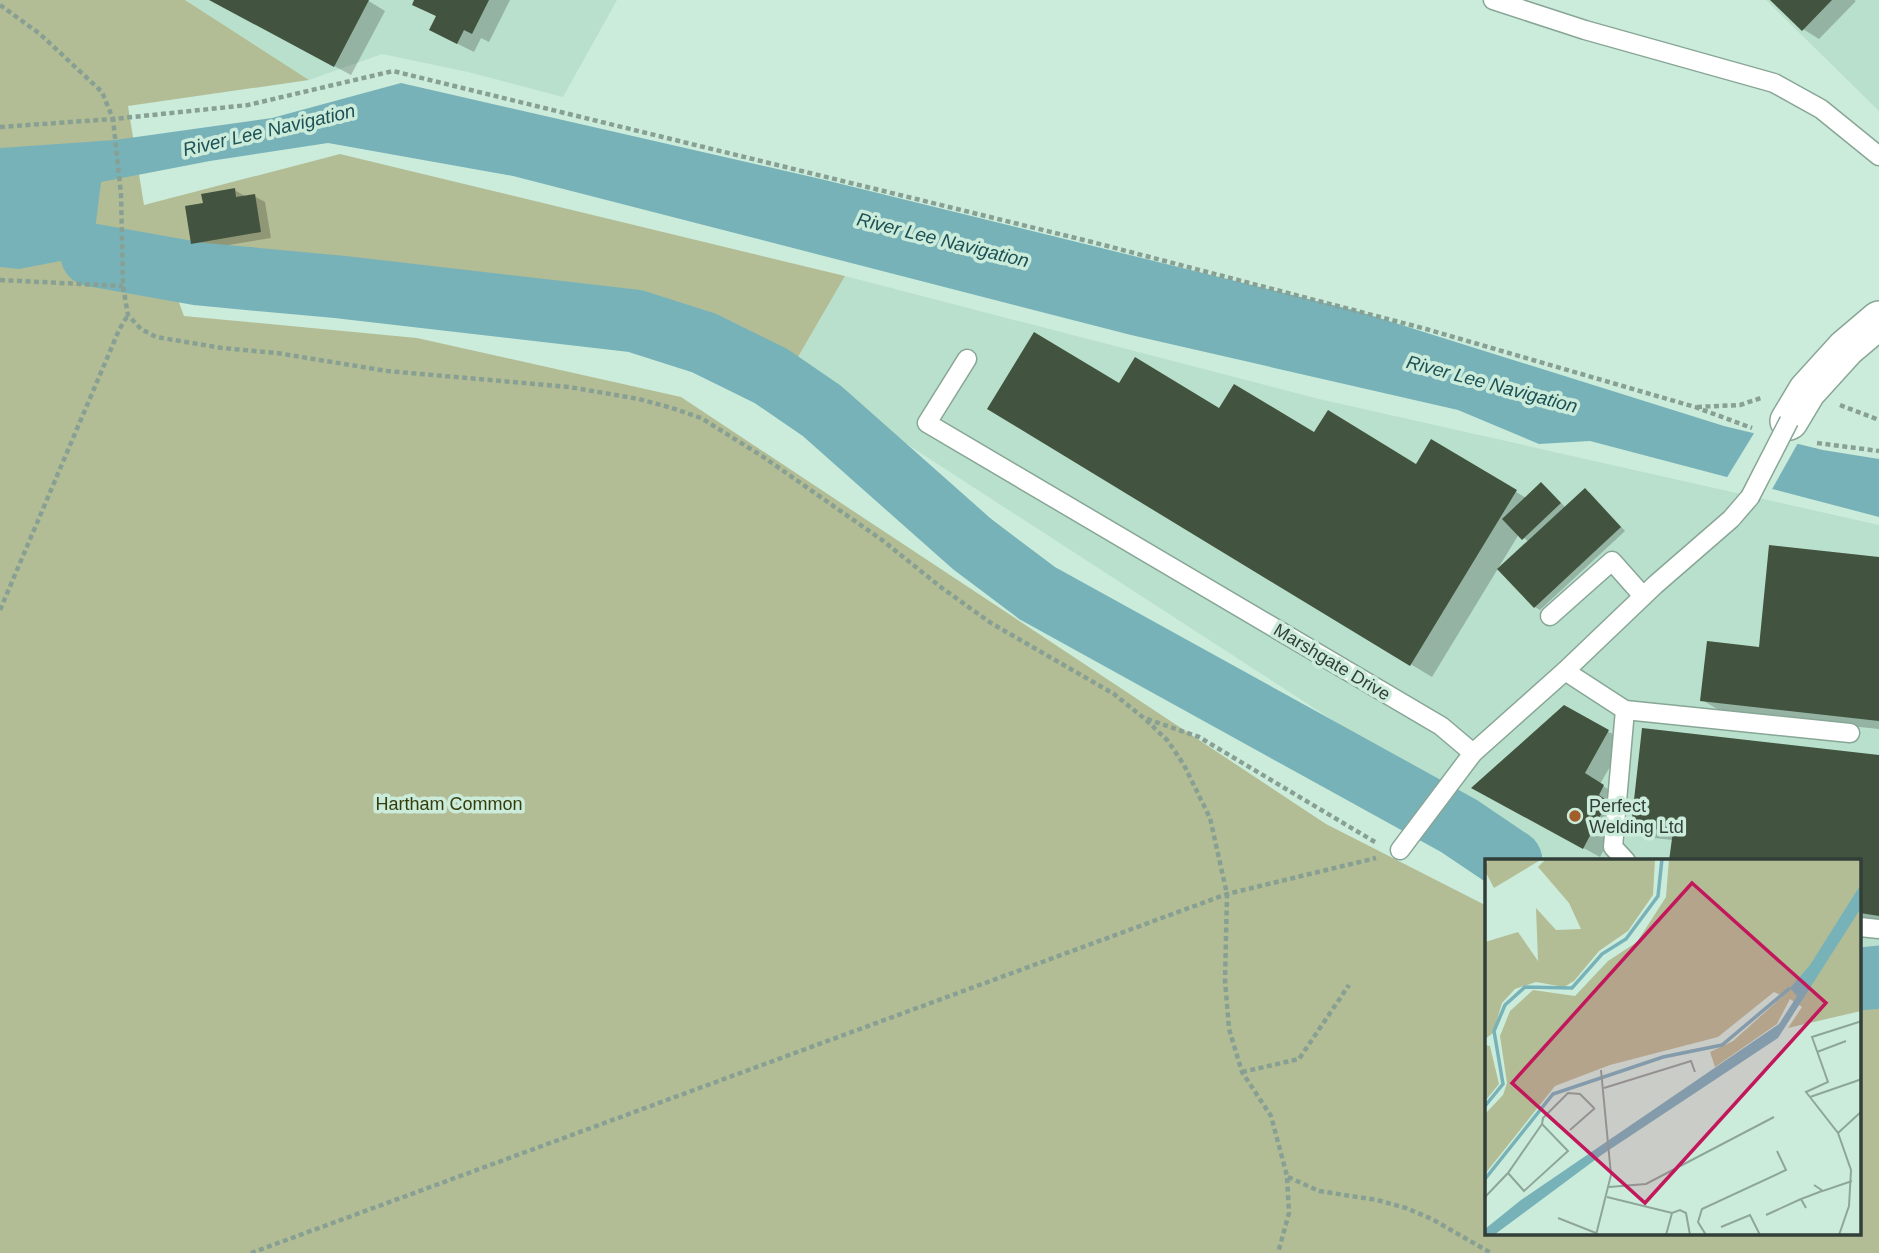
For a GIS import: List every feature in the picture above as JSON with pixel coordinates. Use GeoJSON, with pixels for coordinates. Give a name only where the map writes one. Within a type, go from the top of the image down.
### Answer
{"type":"FeatureCollection","features":[{"type":"Feature","properties":{"kind":"street"},"geometry":{"type":"LineString","coordinates":[[1800,432],[1807,391],[1846,348],[1879,320]]}},
{"type":"Feature","properties":{"kind":"lane"},"geometry":{"type":"LineString","coordinates":[[1493,0],[1585,30],[1774,83],[1821,110],[1879,156]]}},
{"type":"Feature","properties":{"kind":"lane","name":"Marshgate Drive"},"geometry":{"type":"LineString","coordinates":[[967,359],[927,424],[1441,726],[1473,754]]}},
{"type":"Feature","properties":{"kind":"lane"},"geometry":{"type":"LineString","coordinates":[[1399,850],[1473,754],[1643,596],[1731,519],[1800,432]]}},
{"type":"Feature","properties":{"kind":"lane"},"geometry":{"type":"LineString","coordinates":[[1550,616],[1612,561],[1643,596]]}},
{"type":"Feature","properties":{"kind":"lane"},"geometry":{"type":"LineString","coordinates":[[1565,671],[1625,710],[1850,733]]}},
{"type":"Feature","properties":{"kind":"lane"},"geometry":{"type":"LineString","coordinates":[[1624,859],[1613,847],[1625,710]]}},
{"type":"Feature","properties":{"kind":"path"},"geometry":{"type":"LineString","coordinates":[[0,5],[40,34],[102,92],[113,119],[121,194],[122,286],[128,315],[141,329],[156,337],[387,371],[569,387],[639,399],[701,418],[882,540],[991,623],[1114,694],[1168,741],[1184,765],[1210,818],[1227,894],[1225,980],[1229,1028],[1242,1072],[1271,1116],[1287,1177],[1289,1213],[1278,1253]]}},
{"type":"Feature","properties":{"kind":"path"},"geometry":{"type":"LineString","coordinates":[[0,127],[248,105],[393,71],[1092,242],[1426,329],[1695,407],[1752,428]]}},
{"type":"Feature","properties":{"kind":"path"},"geometry":{"type":"LineString","coordinates":[[0,280],[122,286]]}},
{"type":"Feature","properties":{"kind":"path"},"geometry":{"type":"LineString","coordinates":[[0,610],[128,315]]}},
{"type":"Feature","properties":{"kind":"path"},"geometry":{"type":"LineString","coordinates":[[1800,432],[1879,451]]}},
{"type":"Feature","properties":{"kind":"path"},"geometry":{"type":"LineString","coordinates":[[1145,719],[1199,737],[1370,840],[1399,850]]}},
{"type":"Feature","properties":{"kind":"path"},"geometry":{"type":"LineString","coordinates":[[251,1253],[1227,894],[1373,859],[1399,850]]}},
{"type":"Feature","properties":{"kind":"path"},"geometry":{"type":"LineString","coordinates":[[1242,1072],[1298,1059],[1349,985]]}},
{"type":"Feature","properties":{"kind":"path"},"geometry":{"type":"LineString","coordinates":[[1287,1177],[1319,1191],[1377,1200],[1406,1208],[1432,1219],[1491,1253]]}},
{"type":"Feature","properties":{"kind":"shaded area"},"geometry":{"type":"Polygon","coordinates":[[[185,0],[617,0],[563,97],[468,72],[382,54],[309,80],[185,0]]]}},
{"type":"Feature","properties":{"kind":"shaded area"},"geometry":{"type":"Polygon","coordinates":[[[1766,0],[1879,0],[1879,111],[1766,0]]]}},
{"type":"Feature","properties":{"kind":"shaded area"},"geometry":{"type":"Polygon","coordinates":[[[845,276],[1319,399],[1879,525],[1879,948],[1862,950],[1862,859],[1547,859],[791,369],[845,276]]]}},
{"type":"Feature","properties":{"kind":"green space","name":"Hartham Common"},"geometry":{"type":"Polygon","coordinates":[[[0,0],[185,0],[309,80],[128,106],[144,205],[340,154],[845,276],[791,369],[730,331],[628,301],[476,281],[221,260],[160,251],[184,316],[417,338],[681,397],[1326,824],[1485,905],[1485,1236],[1862,1236],[1862,1010],[1879,1008],[1879,1253],[0,1253],[0,0]]]}},
{"type":"Feature","properties":{"kind":"water","name":"River Lee Navigation"},"geometry":{"type":"Polygon","coordinates":[[[401,83],[825,180],[1357,311],[1724,426],[1823,450],[1879,459],[1879,517],[1590,441],[1539,444],[1458,410],[1131,335],[513,176],[328,143],[210,161],[101,182],[92,255],[19,269],[0,267],[0,148],[115,140],[272,118],[401,83]]]}},
{"type":"Feature","properties":{"kind":"pier"},"geometry":{"type":"Polygon","coordinates":[[[1756,430],[1799,441],[1771,491],[1726,479],[1756,430]]]}},
{"type":"Feature","properties":{"kind":"building"},"geometry":{"type":"Polygon","coordinates":[[[209,0],[369,0],[334,67],[209,0]]]}},
{"type":"Feature","properties":{"kind":"building"},"geometry":{"type":"Polygon","coordinates":[[[414,0],[489,0],[472,34],[464,30],[457,44],[429,30],[436,16],[412,5],[414,0]]]}},
{"type":"Feature","properties":{"kind":"building"},"geometry":{"type":"Polygon","coordinates":[[[1770,0],[1832,0],[1802,31],[1770,0]]]}},
{"type":"Feature","properties":{"kind":"building"},"geometry":{"type":"Polygon","coordinates":[[[235,188],[236,197],[255,194],[261,232],[191,244],[185,206],[203,203],[201,194],[235,188]]]}},
{"type":"Feature","properties":{"kind":"building"},"geometry":{"type":"Polygon","coordinates":[[[1034,332],[1119,383],[1135,357],[1219,408],[1234,384],[1314,432],[1328,410],[1416,464],[1431,439],[1517,490],[1410,666],[987,409],[1034,332]]]}},
{"type":"Feature","properties":{"kind":"building"},"geometry":{"type":"Polygon","coordinates":[[[1541,482],[1561,503],[1522,540],[1502,519],[1541,482]]]}},
{"type":"Feature","properties":{"kind":"building"},"geometry":{"type":"Polygon","coordinates":[[[1585,488],[1621,527],[1534,608],[1497,569],[1585,488]]]}},
{"type":"Feature","properties":{"kind":"building"},"geometry":{"type":"Polygon","coordinates":[[[1769,545],[1879,557],[1879,721],[1700,701],[1707,641],[1759,647],[1769,545]]]}},
{"type":"Feature","properties":{"kind":"building"},"geometry":{"type":"Polygon","coordinates":[[[1564,705],[1609,730],[1585,773],[1604,785],[1599,795],[1608,801],[1583,849],[1471,788],[1564,705]]]}},
{"type":"Feature","properties":{"kind":"building"},"geometry":{"type":"Polygon","coordinates":[[[1642,728],[1879,755],[1879,916],[1862,913],[1862,859],[1669,859],[1673,831],[1631,827],[1642,728]]]}},
{"type":"Feature","properties":{"kind":"waterway"},"geometry":{"type":"LineString","coordinates":[[92,255],[199,274],[340,287],[635,321],[704,343],[771,376],[822,411],[972,544],[1037,593],[1459,826],[1508,859]]}},
{"type":"Feature","properties":{"kind":"waterway"},"geometry":{"type":"LineString","coordinates":[[1862,979],[1879,977]]}},
{"type":"Feature","properties":{"kind":"place","name":"Perfect Welding Ltd"},"geometry":{"type":"Point","coordinates":[1575,816]}}]}
